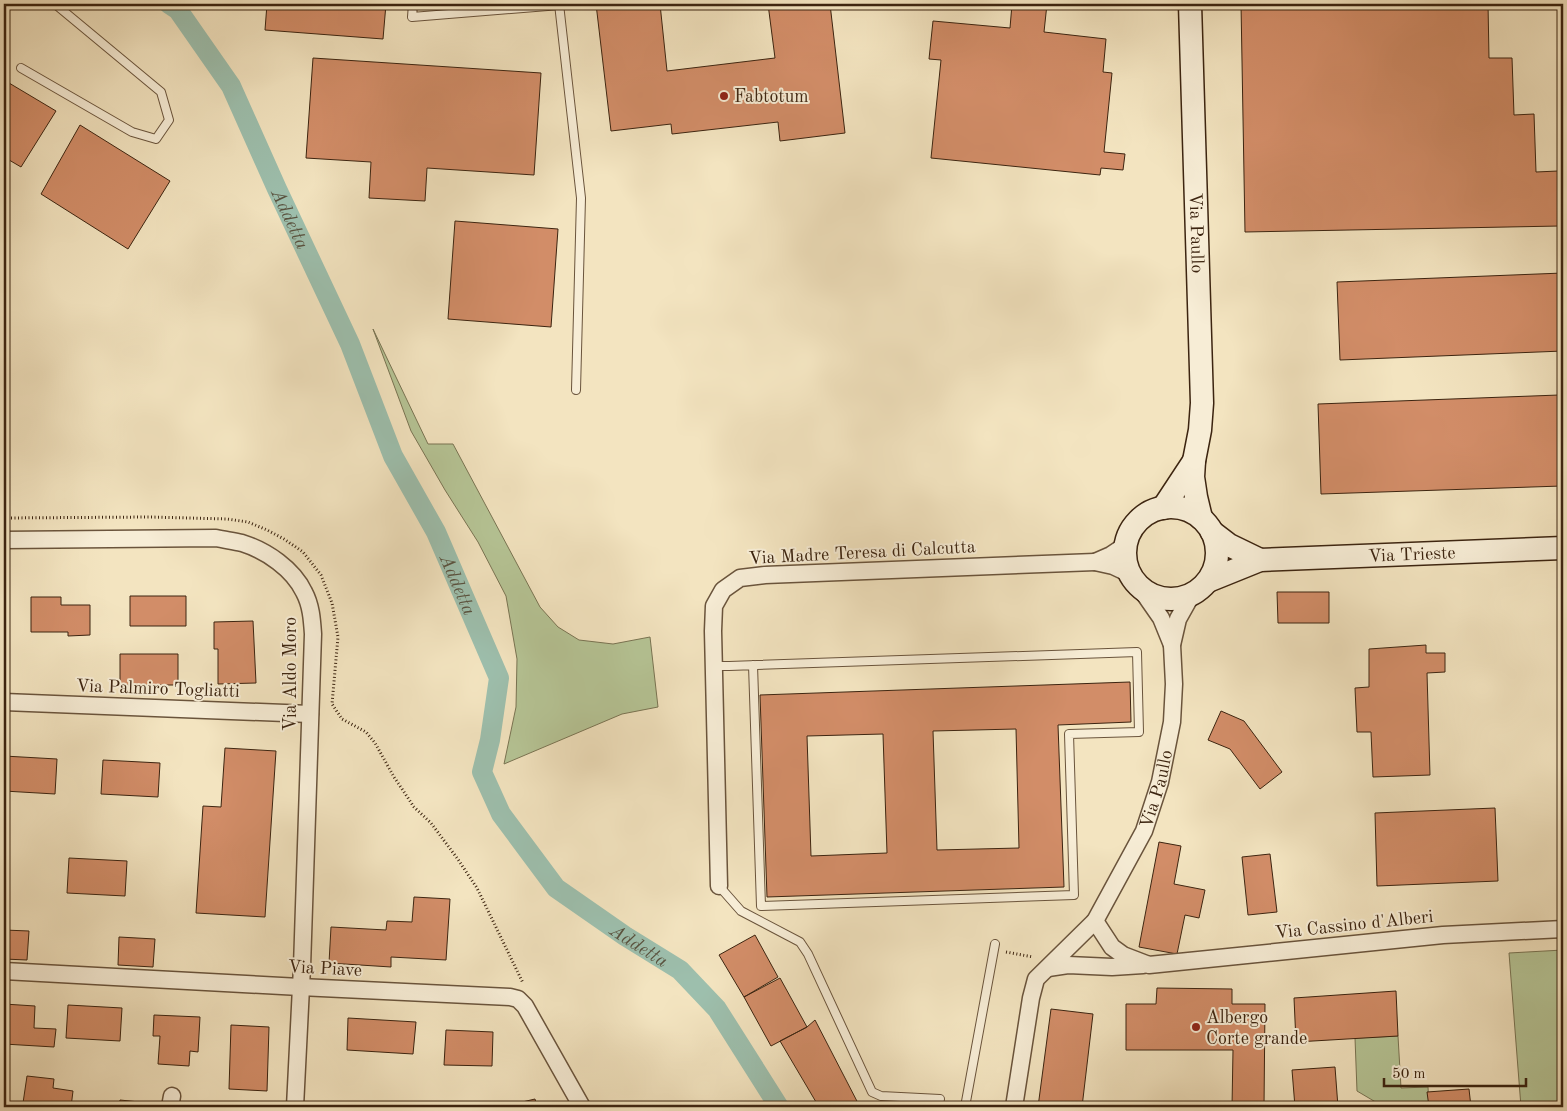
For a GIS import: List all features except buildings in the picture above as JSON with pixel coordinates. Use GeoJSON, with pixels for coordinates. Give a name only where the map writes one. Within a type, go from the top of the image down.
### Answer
{"type":"FeatureCollection","features":[{"type":"Feature","properties":{"kind":"street","name":"Via Paullo"},"geometry":{"type":"LineString","coordinates":[[1014,1107],[1031,998],[1036,979],[1095,921],[1144,830],[1160,782],[1172,722],[1174,684],[1172,644],[1178,619],[1214,570],[1217,557],[1216,545],[1196,497],[1194,484],[1194,461],[1200,430],[1202,403],[1190,4]]}},
{"type":"Feature","properties":{"kind":"street","name":"Via Paullo"},"geometry":{"type":"LineString","coordinates":[[1172,644],[1161,618],[1134,579],[1126,560],[1126,545],[1130,532],[1139,521],[1150,512],[1163,508],[1194,461]]}},
{"type":"Feature","properties":{"kind":"street"},"geometry":{"type":"LineString","coordinates":[[1163,508],[1177,507],[1190,511],[1207,525]]}},
{"type":"Feature","properties":{"kind":"street","name":"Via Trieste"},"geometry":{"type":"LineString","coordinates":[[1207,525],[1229,545],[1260,560]]}},
{"type":"Feature","properties":{"kind":"street","name":"Via Aldo Moro"},"geometry":{"type":"LineString","coordinates":[[4,540],[216,538],[241,543],[257,549],[276,560],[291,574],[304,592],[312,612],[314,634],[295,1107]]}},
{"type":"Feature","properties":{"kind":"street","name":"Via Madre Teresa di Calcutta"},"geometry":{"type":"LineString","coordinates":[[1095,562],[1111,555],[1126,545]]}},
{"type":"Feature","properties":{"kind":"street","name":"Via Trieste"},"geometry":{"type":"LineString","coordinates":[[1200,588],[1260,560],[1563,548]]}},
{"type":"Feature","properties":{"kind":"street","name":"Via Madre Teresa di Calcutta"},"geometry":{"type":"LineString","coordinates":[[720,886],[714,606],[724,590],[740,578],[765,575],[1095,562],[1113,566],[1134,579]]}},
{"type":"Feature","properties":{"kind":"street"},"geometry":{"type":"LineString","coordinates":[[1134,579],[1150,594],[1164,598],[1178,599],[1200,588]]}},
{"type":"Feature","properties":{"kind":"street","name":"Via Palmiro Togliatti"},"geometry":{"type":"LineString","coordinates":[[4,702],[310,714]]}},
{"type":"Feature","properties":{"kind":"street","name":"Via Cassino d'Alberi"},"geometry":{"type":"LineString","coordinates":[[1095,921],[1112,947],[1123,955],[1149,965]]}},
{"type":"Feature","properties":{"kind":"street","name":"Via Cassino d'Alberi"},"geometry":{"type":"LineString","coordinates":[[1048,968],[1068,965],[1112,967],[1149,965],[1443,935],[1563,929]]}},
{"type":"Feature","properties":{"kind":"street","name":"Via Piave"},"geometry":{"type":"LineString","coordinates":[[4,971],[510,996],[518,999],[525,1006],[582,1107]]}},
{"type":"Feature","properties":{"kind":"lane"},"geometry":{"type":"LineString","coordinates":[[21,68],[132,132],[156,138],[169,120],[161,92],[55,4]]}},
{"type":"Feature","properties":{"kind":"lane"},"geometry":{"type":"LineString","coordinates":[[413,4],[412,17],[560,4],[582,198],[576,390]]}},
{"type":"Feature","properties":{"kind":"lane"},"geometry":{"type":"LineString","coordinates":[[714,666],[1137,652],[1139,732],[1069,734],[1074,895],[761,906],[753,665]]}},
{"type":"Feature","properties":{"kind":"lane"},"geometry":{"type":"LineString","coordinates":[[720,886],[741,910],[800,942],[808,954],[872,1092],[881,1096],[940,1099]]}},
{"type":"Feature","properties":{"kind":"lane"},"geometry":{"type":"LineString","coordinates":[[964,1107],[995,947]]}},
{"type":"Feature","properties":{"kind":"path"},"geometry":{"type":"LineString","coordinates":[[4,518],[150,517],[228,519],[248,522],[267,530],[303,552],[321,575],[332,604],[338,637],[332,704],[342,719],[366,732],[414,807],[431,823],[457,858],[477,888],[524,986]]}},
{"type":"Feature","properties":{"kind":"path"},"geometry":{"type":"LineString","coordinates":[[995,947],[1034,957]]}},
{"type":"Feature","properties":{"kind":"green space"},"geometry":{"type":"Polygon","coordinates":[[[373,329],[428,444],[453,444],[540,607],[558,627],[579,640],[613,644],[650,637],[658,707],[622,714],[504,764],[516,707],[517,659],[506,596],[478,542],[411,431],[373,329]]]}},
{"type":"Feature","properties":{"kind":"green space"},"geometry":{"type":"Polygon","coordinates":[[[1563,950],[1563,1107],[1521,1107],[1509,953],[1563,950]]]}},
{"type":"Feature","properties":{"kind":"green space"},"geometry":{"type":"Polygon","coordinates":[[[1398,1036],[1401,1088],[1428,1087],[1429,1107],[1384,1107],[1357,1091],[1355,1038],[1398,1036]]]}},
{"type":"Feature","properties":{"kind":"waterway","name":"Addetta"},"geometry":{"type":"LineString","coordinates":[[169,4],[178,10],[231,86],[350,344],[393,456],[436,532],[499,678],[490,740],[482,772],[501,814],[556,888],[625,936],[680,970],[717,1009],[779,1107]]}},
{"type":"Feature","properties":{"kind":"place","name":"Fabtotum"},"geometry":{"type":"Point","coordinates":[724,96]}},
{"type":"Feature","properties":{"kind":"place","name":"Albergo Corte grande"},"geometry":{"type":"Point","coordinates":[1196,1027]}}]}
